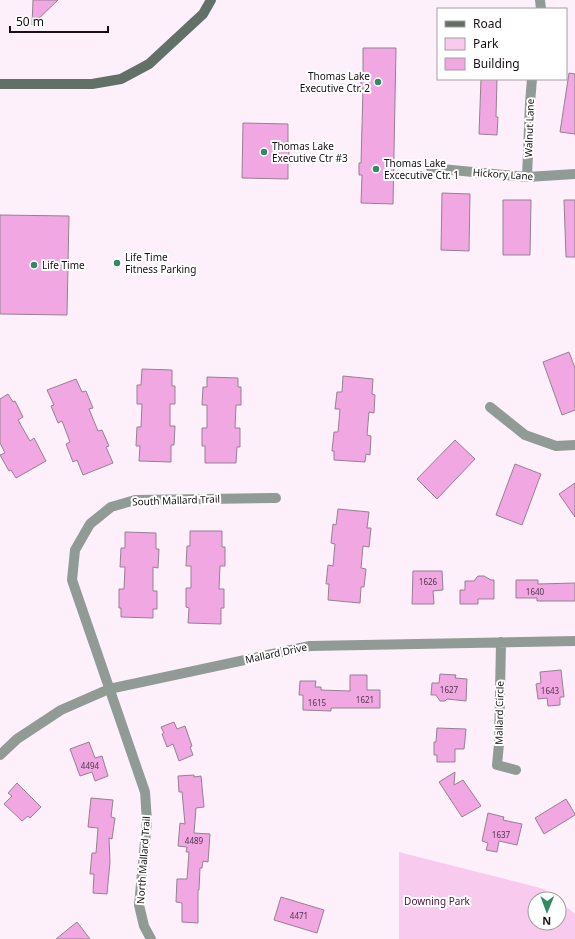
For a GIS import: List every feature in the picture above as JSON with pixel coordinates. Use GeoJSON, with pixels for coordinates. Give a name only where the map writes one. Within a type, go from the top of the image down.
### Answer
{"type":"FeatureCollection","features":[{"type":"Feature","properties":{"kind":"street"},"geometry":{"type":"LineString","coordinates":[[0,84],[92,84],[121,79],[149,64],[204,14],[211,0]]}},
{"type":"Feature","properties":{"kind":"street","name":"Walnut Lane"},"geometry":{"type":"LineString","coordinates":[[527,177],[532,80]]}},
{"type":"Feature","properties":{"kind":"street","name":"Hickory Lane"},"geometry":{"type":"LineString","coordinates":[[431,168],[527,177],[575,174]]}},
{"type":"Feature","properties":{"kind":"street"},"geometry":{"type":"LineString","coordinates":[[490,407],[525,435],[556,446],[575,445]]}},
{"type":"Feature","properties":{"kind":"street","name":"South Mallard Trail"},"geometry":{"type":"LineString","coordinates":[[109,689],[72,580],[75,550],[90,524],[111,507],[135,500],[276,498]]}},
{"type":"Feature","properties":{"kind":"street","name":"Mallard Drive"},"geometry":{"type":"LineString","coordinates":[[0,755],[17,739],[61,710],[109,689],[310,646],[575,641]]}},
{"type":"Feature","properties":{"kind":"street","name":"Mallard Circle"},"geometry":{"type":"LineString","coordinates":[[501,642],[499,744],[497,765],[516,770]]}},
{"type":"Feature","properties":{"kind":"street","name":"North Mallard Trail"},"geometry":{"type":"LineString","coordinates":[[109,689],[145,792],[147,821],[139,905],[144,926],[151,939]]}},
{"type":"Feature","properties":{"kind":"green space","name":"Downing Park"},"geometry":{"type":"Polygon","coordinates":[[[399,852],[544,889],[546,891],[527,891],[527,931],[567,931],[567,908],[575,914],[575,939],[399,939],[399,852]]]}},
{"type":"Feature","properties":{"kind":"building"},"geometry":{"type":"Polygon","coordinates":[[[33,0],[58,0],[32,25],[33,0]]]}},
{"type":"Feature","properties":{"kind":"building"},"geometry":{"type":"Polygon","coordinates":[[[363,48],[396,48],[393,204],[361,203],[362,175],[359,175],[359,163],[361,163],[363,88],[361,88],[361,76],[363,76],[363,48]]]}},
{"type":"Feature","properties":{"kind":"building"},"geometry":{"type":"Polygon","coordinates":[[[569,73],[575,74],[575,134],[560,132],[569,73]]]}},
{"type":"Feature","properties":{"kind":"building"},"geometry":{"type":"Polygon","coordinates":[[[481,80],[497,80],[497,135],[479,134],[481,80]]]}},
{"type":"Feature","properties":{"kind":"building","name":"Thomas Lake Executive Ctr #3"},"geometry":{"type":"Polygon","coordinates":[[[243,123],[288,124],[288,179],[242,178],[243,123]]]}},
{"type":"Feature","properties":{"kind":"building"},"geometry":{"type":"Polygon","coordinates":[[[442,193],[470,194],[469,251],[441,250],[442,193]]]}},
{"type":"Feature","properties":{"kind":"building"},"geometry":{"type":"Polygon","coordinates":[[[503,200],[531,200],[530,255],[503,255],[503,200]]]}},
{"type":"Feature","properties":{"kind":"building"},"geometry":{"type":"Polygon","coordinates":[[[564,200],[575,200],[575,257],[566,257],[564,200]]]}},
{"type":"Feature","properties":{"kind":"building","name":"Life Time"},"geometry":{"type":"Polygon","coordinates":[[[0,215],[69,216],[67,315],[0,314],[0,215]]]}},
{"type":"Feature","properties":{"kind":"building"},"geometry":{"type":"Polygon","coordinates":[[[569,352],[575,368],[575,410],[562,415],[543,362],[569,352]]]}},
{"type":"Feature","properties":{"kind":"building"},"geometry":{"type":"Polygon","coordinates":[[[142,369],[172,370],[172,386],[175,386],[175,404],[170,404],[170,426],[175,426],[174,445],[171,445],[171,462],[139,461],[140,446],[136,446],[137,427],[141,427],[142,404],[137,404],[137,385],[141,385],[142,369]]]}},
{"type":"Feature","properties":{"kind":"building"},"geometry":{"type":"Polygon","coordinates":[[[343,376],[373,379],[372,394],[375,395],[374,413],[369,412],[367,435],[371,436],[370,455],[366,454],[365,462],[334,460],[334,451],[332,451],[334,432],[338,432],[340,409],[335,409],[337,392],[342,392],[343,376]]]}},
{"type":"Feature","properties":{"kind":"building"},"geometry":{"type":"Polygon","coordinates":[[[207,377],[238,378],[238,387],[241,387],[241,405],[236,405],[235,428],[240,428],[240,447],[237,447],[236,463],[205,463],[205,446],[202,446],[202,428],[207,428],[207,405],[202,405],[203,387],[207,387],[207,377]]]}},
{"type":"Feature","properties":{"kind":"building"},"geometry":{"type":"Polygon","coordinates":[[[76,379],[82,392],[86,391],[93,408],[89,409],[98,431],[102,430],[109,446],[106,447],[113,463],[83,475],[77,460],[73,462],[66,444],[70,442],[62,421],[58,423],[51,406],[54,405],[47,390],[76,379]]]}},
{"type":"Feature","properties":{"kind":"building"},"geometry":{"type":"Polygon","coordinates":[[[8,394],[13,402],[15,401],[23,417],[18,420],[30,441],[34,438],[46,461],[16,478],[11,470],[9,471],[0,455],[5,453],[0,443],[0,399],[8,394]]]}},
{"type":"Feature","properties":{"kind":"building"},"geometry":{"type":"Polygon","coordinates":[[[455,440],[475,459],[437,499],[417,479],[455,440]]]}},
{"type":"Feature","properties":{"kind":"building"},"geometry":{"type":"Polygon","coordinates":[[[515,464],[541,474],[522,525],[496,515],[515,464]]]}},
{"type":"Feature","properties":{"kind":"building"},"geometry":{"type":"Polygon","coordinates":[[[575,483],[575,517],[559,494],[575,483]]]}},
{"type":"Feature","properties":{"kind":"building"},"geometry":{"type":"Polygon","coordinates":[[[338,509],[369,512],[367,528],[371,528],[369,547],[363,546],[361,568],[366,569],[364,587],[361,587],[360,603],[328,600],[329,584],[326,584],[328,565],[333,566],[335,544],[331,543],[333,524],[336,525],[338,509]]]}},
{"type":"Feature","properties":{"kind":"building"},"geometry":{"type":"Polygon","coordinates":[[[190,531],[222,531],[222,547],[225,547],[225,566],[220,566],[219,589],[224,589],[224,608],[221,608],[221,624],[188,623],[189,608],[186,607],[186,588],[191,588],[191,566],[186,566],[187,546],[190,546],[190,531]]]}},
{"type":"Feature","properties":{"kind":"building"},"geometry":{"type":"Polygon","coordinates":[[[125,532],[156,533],[156,549],[159,549],[158,568],[153,567],[153,591],[157,591],[157,609],[153,609],[153,618],[121,617],[121,608],[119,608],[119,589],[124,589],[125,567],[120,567],[121,548],[125,548],[125,532]]]}},
{"type":"Feature","properties":{"kind":"building"},"geometry":{"type":"Polygon","coordinates":[[[413,571],[442,571],[443,590],[433,591],[434,604],[412,604],[413,571]]]}},
{"type":"Feature","properties":{"kind":"building"},"geometry":{"type":"Polygon","coordinates":[[[478,576],[484,576],[494,580],[494,599],[478,599],[478,604],[460,604],[460,590],[465,590],[465,581],[474,581],[478,576]]]}},
{"type":"Feature","properties":{"kind":"building"},"geometry":{"type":"Polygon","coordinates":[[[516,580],[538,580],[538,584],[575,583],[575,601],[537,601],[537,598],[516,598],[516,580]]]}},
{"type":"Feature","properties":{"kind":"building"},"geometry":{"type":"Polygon","coordinates":[[[561,670],[564,697],[560,697],[560,705],[548,706],[547,698],[538,699],[536,684],[541,683],[540,672],[561,670]]]}},
{"type":"Feature","properties":{"kind":"building"},"geometry":{"type":"Polygon","coordinates":[[[440,674],[456,675],[455,678],[467,679],[466,701],[447,699],[445,701],[440,701],[436,695],[431,695],[432,683],[439,683],[440,674]]]}},
{"type":"Feature","properties":{"kind":"building"},"geometry":{"type":"Polygon","coordinates":[[[350,675],[367,675],[367,690],[380,690],[380,708],[331,708],[331,711],[303,710],[303,695],[299,695],[300,681],[316,681],[315,687],[321,687],[321,690],[350,691],[350,675]]]}},
{"type":"Feature","properties":{"kind":"building"},"geometry":{"type":"Polygon","coordinates":[[[174,722],[177,729],[185,726],[192,746],[190,747],[193,755],[179,761],[173,744],[167,747],[161,727],[174,722]]]}},
{"type":"Feature","properties":{"kind":"building"},"geometry":{"type":"Polygon","coordinates":[[[437,728],[466,729],[464,749],[455,749],[455,762],[437,762],[437,755],[434,755],[434,742],[436,742],[437,728]]]}},
{"type":"Feature","properties":{"kind":"building"},"geometry":{"type":"Polygon","coordinates":[[[89,742],[95,758],[102,756],[108,776],[95,781],[92,772],[80,776],[70,749],[89,742]]]}},
{"type":"Feature","properties":{"kind":"building"},"geometry":{"type":"Polygon","coordinates":[[[455,772],[454,785],[463,780],[481,806],[462,817],[439,782],[455,772]]]}},
{"type":"Feature","properties":{"kind":"building"},"geometry":{"type":"Polygon","coordinates":[[[194,775],[194,777],[201,776],[204,807],[196,808],[194,833],[210,834],[208,862],[203,861],[202,868],[200,868],[198,923],[182,922],[182,903],[176,902],[177,879],[187,879],[189,852],[186,852],[187,847],[178,846],[180,823],[185,824],[182,792],[179,792],[178,776],[194,775]]]}},
{"type":"Feature","properties":{"kind":"building"},"geometry":{"type":"Polygon","coordinates":[[[17,783],[41,807],[30,818],[28,816],[22,821],[4,804],[12,796],[8,793],[17,783]]]}},
{"type":"Feature","properties":{"kind":"building"},"geometry":{"type":"Polygon","coordinates":[[[91,798],[113,800],[111,817],[115,818],[112,839],[109,838],[110,862],[107,894],[93,893],[94,874],[90,874],[92,853],[96,853],[98,828],[88,827],[91,798]]]}},
{"type":"Feature","properties":{"kind":"building"},"geometry":{"type":"Polygon","coordinates":[[[566,799],[575,815],[544,834],[535,818],[566,799]]]}},
{"type":"Feature","properties":{"kind":"building"},"geometry":{"type":"Polygon","coordinates":[[[488,813],[504,817],[503,820],[522,824],[517,845],[499,841],[497,852],[486,850],[488,843],[482,841],[488,813]]]}},
{"type":"Feature","properties":{"kind":"building"},"geometry":{"type":"Polygon","coordinates":[[[281,897],[324,910],[317,933],[274,920],[281,897]]]}},
{"type":"Feature","properties":{"kind":"building"},"geometry":{"type":"Polygon","coordinates":[[[77,922],[90,939],[56,939],[77,922]]]}},
{"type":"Feature","properties":{"kind":"place","name":"Thomas Lake Executive Ctr. 2"},"geometry":{"type":"Point","coordinates":[378,82]}},
{"type":"Feature","properties":{"kind":"place","name":"Thomas Lake Executive Ctr #3"},"geometry":{"type":"Point","coordinates":[264,152]}},
{"type":"Feature","properties":{"kind":"place","name":"Thomas Lake Excecutive Ctr. 1"},"geometry":{"type":"Point","coordinates":[376,169]}},
{"type":"Feature","properties":{"kind":"place","name":"Life Time Fitness Parking"},"geometry":{"type":"Point","coordinates":[117,263]}},
{"type":"Feature","properties":{"kind":"place","name":"Life Time"},"geometry":{"type":"Point","coordinates":[34,265]}}]}
